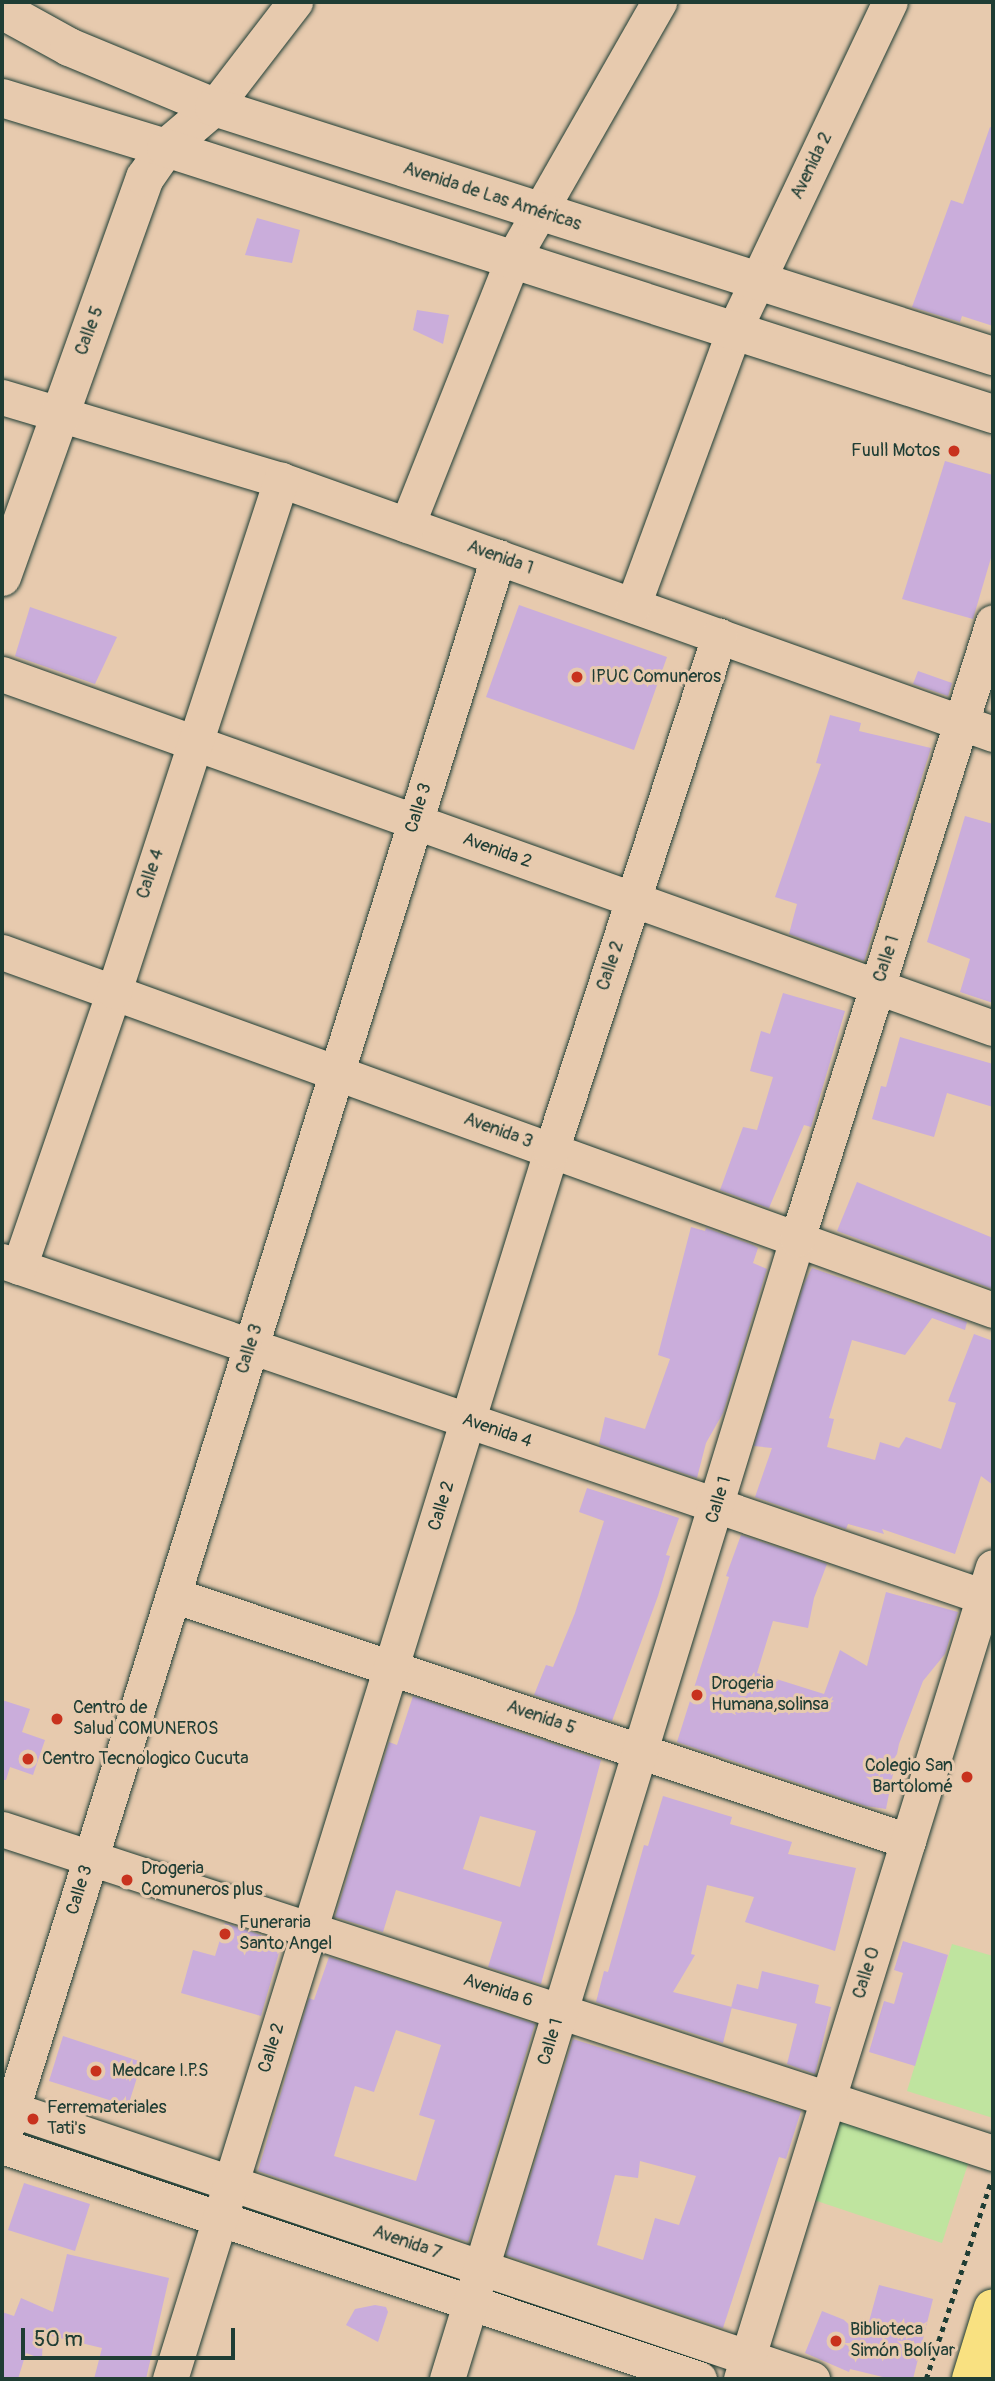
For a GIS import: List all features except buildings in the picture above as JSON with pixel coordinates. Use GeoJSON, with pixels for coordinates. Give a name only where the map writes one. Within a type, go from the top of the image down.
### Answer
{"type":"FeatureCollection","features":[{"type":"Feature","properties":{"kind":"main road","name":"Avenida de Las Américas"},"geometry":{"type":"LineString","coordinates":[[2,10],[69,47],[214,107],[993,356]]}},
{"type":"Feature","properties":{"kind":"main road"},"geometry":{"type":"LineString","coordinates":[[2,98],[513,258],[993,414]]}},
{"type":"Feature","properties":{"kind":"main road","name":"Calle 5"},"geometry":{"type":"LineString","coordinates":[[2,577],[145,178],[166,148],[214,107]]}},
{"type":"Feature","properties":{"kind":"main road"},"geometry":{"type":"LineString","coordinates":[[971,2379],[993,2308]]}},
{"type":"Feature","properties":{"kind":"street"},"geometry":{"type":"LineString","coordinates":[[214,107],[295,2]]}},
{"type":"Feature","properties":{"kind":"street"},"geometry":{"type":"LineString","coordinates":[[407,525],[513,258],[659,2]]}},
{"type":"Feature","properties":{"kind":"street","name":"Avenida 2"},"geometry":{"type":"LineString","coordinates":[[634,606],[734,330],[890,2]]}},
{"type":"Feature","properties":{"kind":"street","name":"Avenida 1"},"geometry":{"type":"LineString","coordinates":[[2,397],[281,480],[978,728]]}},
{"type":"Feature","properties":{"kind":"street","name":"Calle 4"},"geometry":{"type":"LineString","coordinates":[[10,1264],[114,991],[281,480]]}},
{"type":"Feature","properties":{"kind":"street","name":"Calle 3"},"geometry":{"type":"LineString","coordinates":[[4,2126],[498,557]]}},
{"type":"Feature","properties":{"kind":"street","name":"Calle 1"},"geometry":{"type":"LineString","coordinates":[[447,2379],[483,2269],[797,1240],[878,987],[978,728],[993,622]]}},
{"type":"Feature","properties":{"kind":"street","name":"Calle 2"},"geometry":{"type":"LineString","coordinates":[[170,2379],[551,1150],[719,636]]}},
{"type":"Feature","properties":{"kind":"street","name":"Avenida 2"},"geometry":{"type":"LineString","coordinates":[[2,674],[993,1028]]}},
{"type":"Feature","properties":{"kind":"street","name":"Avenida 3"},"geometry":{"type":"LineString","coordinates":[[2,952],[993,1310]]}},
{"type":"Feature","properties":{"kind":"street","name":"Avenida 4"},"geometry":{"type":"LineString","coordinates":[[10,1264],[717,1506],[990,1588]]}},
{"type":"Feature","properties":{"kind":"street","name":"Calle 0"},"geometry":{"type":"LineString","coordinates":[[745,2369],[908,1842],[990,1588]]}},
{"type":"Feature","properties":{"kind":"street","name":"Avenida 5"},"geometry":{"type":"LineString","coordinates":[[173,1595],[908,1842]]}},
{"type":"Feature","properties":{"kind":"street","name":"Avenida 6"},"geometry":{"type":"LineString","coordinates":[[2,1829],[993,2153]]}},
{"type":"Feature","properties":{"kind":"street","name":"Avenida 7"},"geometry":{"type":"LineString","coordinates":[[4,2126],[231,2183],[483,2269],[745,2369],[812,2379]]}},
{"type":"Feature","properties":{"kind":"street","name":"Avenida 7"},"geometry":{"type":"LineString","coordinates":[[4,2126],[220,2218],[699,2379]]}},
{"type":"Feature","properties":{"kind":"path"},"geometry":{"type":"LineString","coordinates":[[926,2379],[993,2173]]}},
{"type":"Feature","properties":{"kind":"green space"},"geometry":{"type":"Polygon","coordinates":[[[952,1944],[993,1956],[993,2118],[907,2091],[952,1944]]]}},
{"type":"Feature","properties":{"kind":"green space"},"geometry":{"type":"Polygon","coordinates":[[[837,2113],[969,2161],[942,2243],[811,2199],[837,2113]]]}},
{"type":"Feature","properties":{"kind":"place","name":"Fuull Motos"},"geometry":{"type":"Point","coordinates":[954,451]}},
{"type":"Feature","properties":{"kind":"place","name":"IPUC Comuneros"},"geometry":{"type":"Point","coordinates":[577,677]}},
{"type":"Feature","properties":{"kind":"place","name":"Drogeria Humana,solinsa"},"geometry":{"type":"Point","coordinates":[697,1695]}},
{"type":"Feature","properties":{"kind":"place","name":"Centro de Salud COMUNEROS"},"geometry":{"type":"Point","coordinates":[57,1719]}},
{"type":"Feature","properties":{"kind":"place","name":"Centro Tecnologico Cucuta"},"geometry":{"type":"Point","coordinates":[28,1759]}},
{"type":"Feature","properties":{"kind":"place","name":"Colegio San Bartolomé"},"geometry":{"type":"Point","coordinates":[967,1777]}},
{"type":"Feature","properties":{"kind":"place","name":"Drogeria Comuneros plus"},"geometry":{"type":"Point","coordinates":[127,1880]}},
{"type":"Feature","properties":{"kind":"place","name":"Funeraria Santo Angel"},"geometry":{"type":"Point","coordinates":[225,1934]}},
{"type":"Feature","properties":{"kind":"place","name":"Medcare I.P.S"},"geometry":{"type":"Point","coordinates":[96,2071]}},
{"type":"Feature","properties":{"kind":"place","name":"Ferremateriales Tati's"},"geometry":{"type":"Point","coordinates":[33,2119]}},
{"type":"Feature","properties":{"kind":"place","name":"Biblioteca Simón Bolívar"},"geometry":{"type":"Point","coordinates":[836,2341]}}]}
